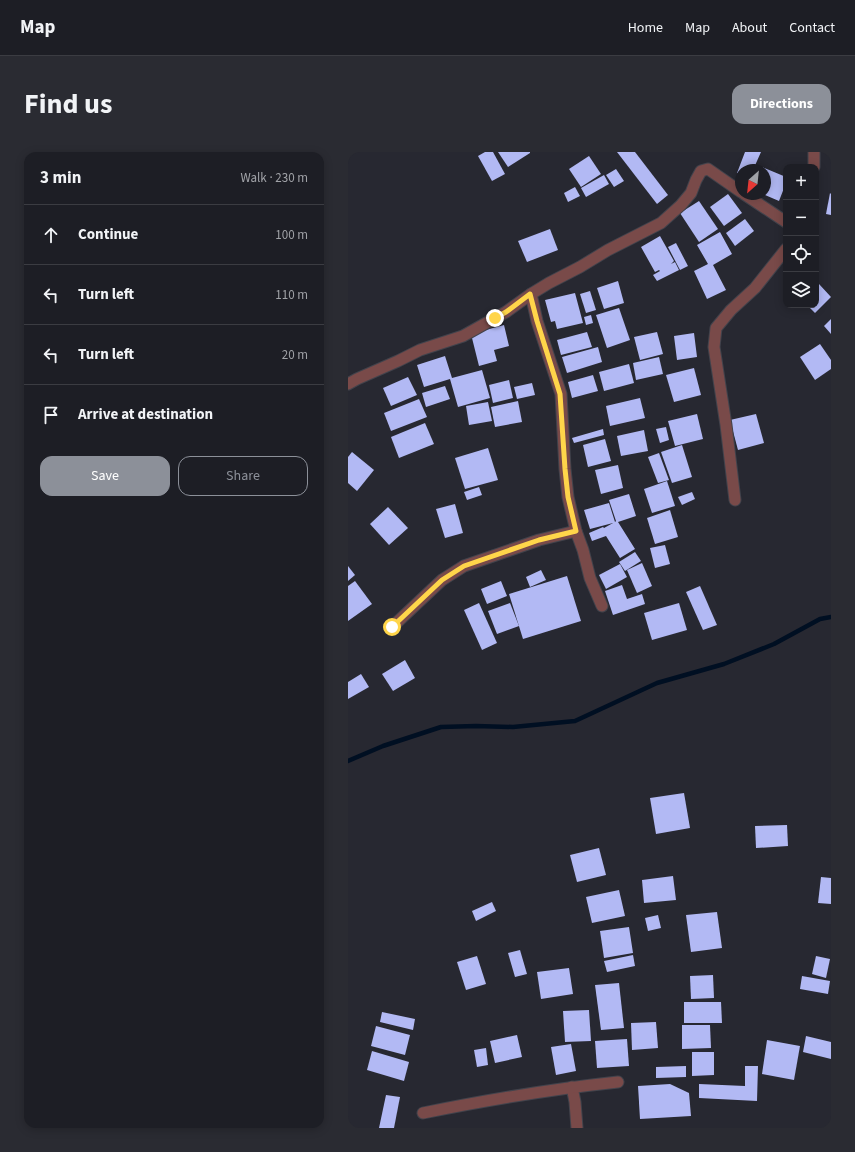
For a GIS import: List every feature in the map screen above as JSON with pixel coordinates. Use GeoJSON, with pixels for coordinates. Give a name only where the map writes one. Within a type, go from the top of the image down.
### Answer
{"type":"FeatureCollection","features":[{"type":"Feature","properties":{"kind":"street"},"geometry":{"type":"LineString","coordinates":[[814,152],[814,164]]}},
{"type":"Feature","properties":{"kind":"street"},"geometry":{"type":"LineString","coordinates":[[348,384],[420,350],[463,336],[506,312],[530,294],[608,250],[661,223],[692,193],[696,180],[701,171],[708,169],[735,188]]}},
{"type":"Feature","properties":{"kind":"street"},"geometry":{"type":"LineString","coordinates":[[753,200],[783,220]]}},
{"type":"Feature","properties":{"kind":"street"},"geometry":{"type":"LineString","coordinates":[[735,500],[726,425],[714,347],[716,328],[731,310],[755,288],[783,253]]}},
{"type":"Feature","properties":{"kind":"street"},"geometry":{"type":"LineString","coordinates":[[530,294],[560,394],[568,497],[590,578],[602,606]]}},
{"type":"Feature","properties":{"kind":"street"},"geometry":{"type":"LineString","coordinates":[[392,627],[442,580],[464,566],[539,540],[576,531]]}},
{"type":"Feature","properties":{"kind":"street"},"geometry":{"type":"LineString","coordinates":[[423,1113],[498,1098],[618,1082]]}},
{"type":"Feature","properties":{"kind":"street"},"geometry":{"type":"LineString","coordinates":[[572,1087],[577,1128]]}},
{"type":"Feature","properties":{"kind":"building"},"geometry":{"type":"Polygon","coordinates":[[[485,152],[493,152],[505,174],[492,181],[478,156],[485,152]]]}},
{"type":"Feature","properties":{"kind":"building"},"geometry":{"type":"Polygon","coordinates":[[[498,152],[530,152],[530,153],[508,167],[498,152]]]}},
{"type":"Feature","properties":{"kind":"building"},"geometry":{"type":"Polygon","coordinates":[[[617,152],[635,152],[668,195],[657,204],[617,152]]]}},
{"type":"Feature","properties":{"kind":"building"},"geometry":{"type":"Polygon","coordinates":[[[745,152],[761,152],[756,164],[740,164],[745,152]]]}},
{"type":"Feature","properties":{"kind":"building"},"geometry":{"type":"Polygon","coordinates":[[[589,156],[601,174],[581,187],[569,169],[589,156]]]}},
{"type":"Feature","properties":{"kind":"building"},"geometry":{"type":"Polygon","coordinates":[[[616,169],[624,181],[614,187],[606,175],[616,169]]]}},
{"type":"Feature","properties":{"kind":"building"},"geometry":{"type":"Polygon","coordinates":[[[771,171],[783,176],[783,191],[779,201],[771,198],[771,171]]]}},
{"type":"Feature","properties":{"kind":"building"},"geometry":{"type":"Polygon","coordinates":[[[604,175],[609,184],[586,197],[581,188],[604,175]]]}},
{"type":"Feature","properties":{"kind":"building"},"geometry":{"type":"Polygon","coordinates":[[[575,187],[580,196],[568,202],[564,193],[575,187]]]}},
{"type":"Feature","properties":{"kind":"building"},"geometry":{"type":"Polygon","coordinates":[[[830,193],[831,194],[831,215],[826,214],[830,193]]]}},
{"type":"Feature","properties":{"kind":"building"},"geometry":{"type":"Polygon","coordinates":[[[728,194],[742,213],[724,226],[710,207],[728,194]]]}},
{"type":"Feature","properties":{"kind":"building"},"geometry":{"type":"Polygon","coordinates":[[[699,201],[718,229],[699,242],[680,213],[699,201]]]}},
{"type":"Feature","properties":{"kind":"building"},"geometry":{"type":"Polygon","coordinates":[[[745,219],[754,231],[735,246],[726,233],[745,219]]]}},
{"type":"Feature","properties":{"kind":"building"},"geometry":{"type":"Polygon","coordinates":[[[550,229],[558,250],[527,262],[518,241],[550,229]]]}},
{"type":"Feature","properties":{"kind":"building"},"geometry":{"type":"Polygon","coordinates":[[[720,232],[732,254],[713,265],[726,290],[707,299],[694,271],[708,264],[697,245],[720,232]]]}},
{"type":"Feature","properties":{"kind":"building"},"geometry":{"type":"Polygon","coordinates":[[[660,236],[674,261],[671,264],[675,262],[679,270],[657,281],[653,275],[660,271],[655,272],[641,247],[660,236]]]}},
{"type":"Feature","properties":{"kind":"building"},"geometry":{"type":"Polygon","coordinates":[[[676,243],[688,266],[680,270],[668,247],[676,243]]]}},
{"type":"Feature","properties":{"kind":"building"},"geometry":{"type":"Polygon","coordinates":[[[618,281],[624,303],[604,309],[597,288],[618,281]]]}},
{"type":"Feature","properties":{"kind":"building"},"geometry":{"type":"Polygon","coordinates":[[[819,284],[831,297],[815,313],[810,308],[819,308],[819,284]]]}},
{"type":"Feature","properties":{"kind":"building"},"geometry":{"type":"Polygon","coordinates":[[[590,291],[596,310],[586,313],[580,294],[590,291]]]}},
{"type":"Feature","properties":{"kind":"building"},"geometry":{"type":"Polygon","coordinates":[[[575,293],[583,323],[557,329],[555,321],[551,322],[545,300],[575,293]]]}},
{"type":"Feature","properties":{"kind":"building"},"geometry":{"type":"Polygon","coordinates":[[[619,308],[630,340],[607,348],[596,315],[619,308]]]}},
{"type":"Feature","properties":{"kind":"building"},"geometry":{"type":"Polygon","coordinates":[[[591,315],[593,323],[586,325],[584,317],[591,315]]]}},
{"type":"Feature","properties":{"kind":"building"},"geometry":{"type":"Polygon","coordinates":[[[831,319],[831,334],[824,326],[831,319]]]}},
{"type":"Feature","properties":{"kind":"building"},"geometry":{"type":"Polygon","coordinates":[[[504,325],[509,346],[494,350],[497,361],[479,366],[471,334],[504,325]]]}},
{"type":"Feature","properties":{"kind":"building"},"geometry":{"type":"Polygon","coordinates":[[[587,332],[592,347],[561,355],[557,340],[587,332]]]}},
{"type":"Feature","properties":{"kind":"building"},"geometry":{"type":"Polygon","coordinates":[[[657,332],[663,354],[640,360],[634,337],[657,332]]]}},
{"type":"Feature","properties":{"kind":"building"},"geometry":{"type":"Polygon","coordinates":[[[694,333],[697,357],[677,360],[674,336],[694,333]]]}},
{"type":"Feature","properties":{"kind":"building"},"geometry":{"type":"Polygon","coordinates":[[[820,344],[831,360],[831,369],[815,380],[800,357],[820,344]]]}},
{"type":"Feature","properties":{"kind":"building"},"geometry":{"type":"Polygon","coordinates":[[[598,347],[602,362],[567,373],[562,357],[598,347]]]}},
{"type":"Feature","properties":{"kind":"building"},"geometry":{"type":"Polygon","coordinates":[[[445,356],[452,378],[482,370],[490,398],[458,407],[450,379],[424,387],[417,365],[445,356]]]}},
{"type":"Feature","properties":{"kind":"building"},"geometry":{"type":"Polygon","coordinates":[[[659,357],[663,374],[636,380],[633,363],[659,357]]]}},
{"type":"Feature","properties":{"kind":"building"},"geometry":{"type":"Polygon","coordinates":[[[629,364],[634,383],[604,391],[599,372],[629,364]]]}},
{"type":"Feature","properties":{"kind":"building"},"geometry":{"type":"Polygon","coordinates":[[[694,368],[701,395],[674,402],[666,375],[694,368]]]}},
{"type":"Feature","properties":{"kind":"building"},"geometry":{"type":"Polygon","coordinates":[[[593,375],[598,391],[572,398],[568,382],[593,375]]]}},
{"type":"Feature","properties":{"kind":"building"},"geometry":{"type":"Polygon","coordinates":[[[408,377],[417,395],[391,406],[383,388],[408,377]]]}},
{"type":"Feature","properties":{"kind":"building"},"geometry":{"type":"Polygon","coordinates":[[[509,380],[513,398],[493,403],[489,385],[509,380]]]}},
{"type":"Feature","properties":{"kind":"building"},"geometry":{"type":"Polygon","coordinates":[[[532,383],[535,395],[517,399],[514,387],[532,383]]]}},
{"type":"Feature","properties":{"kind":"building"},"geometry":{"type":"Polygon","coordinates":[[[445,386],[450,399],[426,407],[422,393],[445,386]]]}},
{"type":"Feature","properties":{"kind":"building"},"geometry":{"type":"Polygon","coordinates":[[[640,398],[645,418],[610,426],[606,406],[640,398]]]}},
{"type":"Feature","properties":{"kind":"building"},"geometry":{"type":"Polygon","coordinates":[[[419,399],[427,417],[391,431],[384,413],[419,399]]]}},
{"type":"Feature","properties":{"kind":"building"},"geometry":{"type":"Polygon","coordinates":[[[518,401],[522,422],[495,427],[491,407],[518,401]]]}},
{"type":"Feature","properties":{"kind":"building"},"geometry":{"type":"Polygon","coordinates":[[[488,402],[492,421],[469,425],[466,406],[488,402]]]}},
{"type":"Feature","properties":{"kind":"building"},"geometry":{"type":"Polygon","coordinates":[[[697,414],[703,439],[675,446],[668,421],[697,414]]]}},
{"type":"Feature","properties":{"kind":"building"},"geometry":{"type":"Polygon","coordinates":[[[756,414],[764,443],[738,450],[730,420],[756,414]]]}},
{"type":"Feature","properties":{"kind":"building"},"geometry":{"type":"Polygon","coordinates":[[[425,423],[434,444],[399,458],[391,437],[425,423]]]}},
{"type":"Feature","properties":{"kind":"building"},"geometry":{"type":"Polygon","coordinates":[[[666,427],[669,440],[660,443],[656,429],[666,427]]]}},
{"type":"Feature","properties":{"kind":"building"},"geometry":{"type":"Polygon","coordinates":[[[603,429],[604,435],[574,443],[572,438],[603,429]]]}},
{"type":"Feature","properties":{"kind":"building"},"geometry":{"type":"Polygon","coordinates":[[[644,430],[648,451],[621,456],[617,436],[644,430]]]}},
{"type":"Feature","properties":{"kind":"building"},"geometry":{"type":"Polygon","coordinates":[[[605,439],[611,461],[588,467],[583,445],[605,439]]]}},
{"type":"Feature","properties":{"kind":"building"},"geometry":{"type":"Polygon","coordinates":[[[682,445],[692,477],[672,483],[661,452],[682,445]]]}},
{"type":"Feature","properties":{"kind":"building"},"geometry":{"type":"Polygon","coordinates":[[[488,448],[498,480],[465,489],[455,458],[488,448]]]}},
{"type":"Feature","properties":{"kind":"building"},"geometry":{"type":"Polygon","coordinates":[[[352,452],[374,470],[357,491],[348,483],[348,457],[352,452]]]}},
{"type":"Feature","properties":{"kind":"building"},"geometry":{"type":"Polygon","coordinates":[[[659,453],[669,480],[658,483],[648,457],[659,453]]]}},
{"type":"Feature","properties":{"kind":"building"},"geometry":{"type":"Polygon","coordinates":[[[618,465],[623,488],[601,494],[595,470],[618,465]]]}},
{"type":"Feature","properties":{"kind":"building"},"geometry":{"type":"Polygon","coordinates":[[[667,481],[675,506],[652,513],[644,489],[667,481]]]}},
{"type":"Feature","properties":{"kind":"building"},"geometry":{"type":"Polygon","coordinates":[[[479,487],[482,495],[467,500],[464,492],[479,487]]]}},
{"type":"Feature","properties":{"kind":"building"},"geometry":{"type":"Polygon","coordinates":[[[692,492],[695,499],[682,505],[678,497],[692,492]]]}},
{"type":"Feature","properties":{"kind":"building"},"geometry":{"type":"Polygon","coordinates":[[[629,494],[636,516],[618,522],[635,549],[620,558],[606,536],[592,541],[589,533],[613,523],[590,529],[584,510],[609,503],[615,522],[616,521],[609,500],[629,494]]]}},
{"type":"Feature","properties":{"kind":"building"},"geometry":{"type":"Polygon","coordinates":[[[455,504],[463,533],[445,538],[436,509],[455,504]]]}},
{"type":"Feature","properties":{"kind":"building"},"geometry":{"type":"Polygon","coordinates":[[[388,507],[408,528],[389,545],[370,524],[388,507]]]}},
{"type":"Feature","properties":{"kind":"building"},"geometry":{"type":"Polygon","coordinates":[[[670,510],[678,537],[655,544],[647,518],[670,510]]]}},
{"type":"Feature","properties":{"kind":"building"},"geometry":{"type":"Polygon","coordinates":[[[665,545],[670,564],[655,568],[650,548],[665,545]]]}},
{"type":"Feature","properties":{"kind":"building"},"geometry":{"type":"Polygon","coordinates":[[[635,552],[641,561],[625,571],[619,562],[635,552]]]}},
{"type":"Feature","properties":{"kind":"building"},"geometry":{"type":"Polygon","coordinates":[[[642,563],[652,586],[637,593],[627,570],[642,563]]]}},
{"type":"Feature","properties":{"kind":"building"},"geometry":{"type":"Polygon","coordinates":[[[620,564],[627,577],[606,589],[599,575],[620,564]]]}},
{"type":"Feature","properties":{"kind":"building"},"geometry":{"type":"Polygon","coordinates":[[[348,566],[355,575],[348,581],[348,566]]]}},
{"type":"Feature","properties":{"kind":"building"},"geometry":{"type":"Polygon","coordinates":[[[541,570],[546,580],[530,587],[526,577],[541,570]]]}},
{"type":"Feature","properties":{"kind":"building"},"geometry":{"type":"Polygon","coordinates":[[[567,576],[581,621],[523,639],[509,594],[567,576]]]}},
{"type":"Feature","properties":{"kind":"building"},"geometry":{"type":"Polygon","coordinates":[[[355,581],[372,604],[348,621],[348,586],[355,581]]]}},
{"type":"Feature","properties":{"kind":"building"},"geometry":{"type":"Polygon","coordinates":[[[501,581],[507,596],[487,604],[481,589],[501,581]]]}},
{"type":"Feature","properties":{"kind":"building"},"geometry":{"type":"Polygon","coordinates":[[[622,585],[627,599],[642,594],[645,604],[613,615],[605,591],[622,585]]]}},
{"type":"Feature","properties":{"kind":"building"},"geometry":{"type":"Polygon","coordinates":[[[700,586],[717,625],[703,630],[686,592],[700,586]]]}},
{"type":"Feature","properties":{"kind":"building"},"geometry":{"type":"Polygon","coordinates":[[[479,603],[497,643],[482,650],[464,610],[479,603]]]}},
{"type":"Feature","properties":{"kind":"building"},"geometry":{"type":"Polygon","coordinates":[[[510,603],[519,626],[497,634],[488,611],[510,603]]]}},
{"type":"Feature","properties":{"kind":"building"},"geometry":{"type":"Polygon","coordinates":[[[679,603],[687,630],[652,640],[644,613],[679,603]]]}},
{"type":"Feature","properties":{"kind":"building"},"geometry":{"type":"Polygon","coordinates":[[[405,660],[415,678],[393,691],[382,674],[405,660]]]}},
{"type":"Feature","properties":{"kind":"building"},"geometry":{"type":"Polygon","coordinates":[[[361,674],[369,687],[348,699],[348,682],[361,674]]]}},
{"type":"Feature","properties":{"kind":"building"},"geometry":{"type":"Polygon","coordinates":[[[684,793],[690,828],[656,834],[650,798],[684,793]]]}},
{"type":"Feature","properties":{"kind":"building"},"geometry":{"type":"Polygon","coordinates":[[[787,825],[788,846],[756,848],[755,826],[787,825]]]}},
{"type":"Feature","properties":{"kind":"building"},"geometry":{"type":"Polygon","coordinates":[[[599,848],[606,875],[577,882],[570,855],[599,848]]]}},
{"type":"Feature","properties":{"kind":"building"},"geometry":{"type":"Polygon","coordinates":[[[673,876],[676,900],[644,903],[642,880],[673,876]]]}},
{"type":"Feature","properties":{"kind":"building"},"geometry":{"type":"Polygon","coordinates":[[[821,877],[831,878],[831,904],[818,903],[821,877]]]}},
{"type":"Feature","properties":{"kind":"building"},"geometry":{"type":"Polygon","coordinates":[[[619,890],[625,916],[592,923],[586,897],[619,890]]]}},
{"type":"Feature","properties":{"kind":"building"},"geometry":{"type":"Polygon","coordinates":[[[492,902],[496,911],[476,921],[472,911],[492,902]]]}},
{"type":"Feature","properties":{"kind":"building"},"geometry":{"type":"Polygon","coordinates":[[[717,912],[722,948],[691,952],[686,915],[717,912]]]}},
{"type":"Feature","properties":{"kind":"building"},"geometry":{"type":"Polygon","coordinates":[[[658,915],[661,928],[648,931],[645,918],[658,915]]]}},
{"type":"Feature","properties":{"kind":"building"},"geometry":{"type":"Polygon","coordinates":[[[629,927],[633,953],[604,958],[600,931],[629,927]]]}},
{"type":"Feature","properties":{"kind":"building"},"geometry":{"type":"Polygon","coordinates":[[[520,950],[527,974],[515,977],[508,953],[520,950]]]}},
{"type":"Feature","properties":{"kind":"building"},"geometry":{"type":"Polygon","coordinates":[[[633,955],[635,966],[607,972],[604,961],[633,955]]]}},
{"type":"Feature","properties":{"kind":"building"},"geometry":{"type":"Polygon","coordinates":[[[477,956],[486,984],[466,990],[457,962],[477,956]]]}},
{"type":"Feature","properties":{"kind":"building"},"geometry":{"type":"Polygon","coordinates":[[[816,956],[830,959],[826,978],[812,974],[816,956]]]}},
{"type":"Feature","properties":{"kind":"building"},"geometry":{"type":"Polygon","coordinates":[[[569,968],[573,994],[541,999],[537,972],[569,968]]]}},
{"type":"Feature","properties":{"kind":"building"},"geometry":{"type":"Polygon","coordinates":[[[713,975],[714,998],[691,999],[690,976],[713,975]]]}},
{"type":"Feature","properties":{"kind":"building"},"geometry":{"type":"Polygon","coordinates":[[[802,976],[830,981],[828,994],[800,989],[802,976]]]}},
{"type":"Feature","properties":{"kind":"building"},"geometry":{"type":"Polygon","coordinates":[[[619,983],[624,1028],[601,1030],[595,985],[619,983]]]}},
{"type":"Feature","properties":{"kind":"building"},"geometry":{"type":"Polygon","coordinates":[[[684,1002],[721,1002],[722,1023],[684,1023],[684,1002]]]}},
{"type":"Feature","properties":{"kind":"building"},"geometry":{"type":"Polygon","coordinates":[[[589,1010],[591,1041],[565,1042],[563,1011],[589,1010]]]}},
{"type":"Feature","properties":{"kind":"building"},"geometry":{"type":"Polygon","coordinates":[[[382,1012],[415,1019],[413,1030],[380,1022],[382,1012]]]}},
{"type":"Feature","properties":{"kind":"building"},"geometry":{"type":"Polygon","coordinates":[[[656,1022],[658,1048],[632,1050],[631,1023],[656,1022]]]}},
{"type":"Feature","properties":{"kind":"building"},"geometry":{"type":"Polygon","coordinates":[[[682,1025],[710,1025],[711,1048],[682,1049],[682,1025]]]}},
{"type":"Feature","properties":{"kind":"building"},"geometry":{"type":"Polygon","coordinates":[[[376,1026],[410,1035],[405,1055],[371,1046],[376,1026]]]}},
{"type":"Feature","properties":{"kind":"building"},"geometry":{"type":"Polygon","coordinates":[[[517,1035],[522,1057],[495,1063],[490,1041],[517,1035]]]}},
{"type":"Feature","properties":{"kind":"building"},"geometry":{"type":"Polygon","coordinates":[[[806,1036],[831,1042],[831,1059],[803,1052],[806,1036]]]}},
{"type":"Feature","properties":{"kind":"building"},"geometry":{"type":"Polygon","coordinates":[[[627,1039],[629,1066],[597,1068],[595,1041],[627,1039]]]}},
{"type":"Feature","properties":{"kind":"building"},"geometry":{"type":"Polygon","coordinates":[[[767,1040],[800,1046],[794,1080],[762,1074],[767,1040]]]}},
{"type":"Feature","properties":{"kind":"building"},"geometry":{"type":"Polygon","coordinates":[[[571,1044],[576,1071],[556,1075],[551,1047],[571,1044]]]}},
{"type":"Feature","properties":{"kind":"building"},"geometry":{"type":"Polygon","coordinates":[[[486,1048],[488,1065],[477,1067],[474,1050],[486,1048]]]}},
{"type":"Feature","properties":{"kind":"building"},"geometry":{"type":"Polygon","coordinates":[[[372,1051],[409,1062],[404,1081],[367,1070],[372,1051]]]}},
{"type":"Feature","properties":{"kind":"building"},"geometry":{"type":"Polygon","coordinates":[[[692,1052],[714,1052],[714,1075],[692,1076],[692,1052]]]}},
{"type":"Feature","properties":{"kind":"building"},"geometry":{"type":"Polygon","coordinates":[[[686,1066],[686,1077],[656,1078],[656,1067],[686,1066]]]}},
{"type":"Feature","properties":{"kind":"building"},"geometry":{"type":"Polygon","coordinates":[[[745,1066],[758,1066],[757,1101],[699,1098],[699,1084],[745,1086],[745,1066]]]}},
{"type":"Feature","properties":{"kind":"building"},"geometry":{"type":"Polygon","coordinates":[[[670,1084],[689,1093],[691,1116],[640,1119],[638,1086],[670,1084]]]}},
{"type":"Feature","properties":{"kind":"building"},"geometry":{"type":"Polygon","coordinates":[[[386,1095],[400,1097],[394,1128],[379,1128],[386,1095]]]}},
{"type":"Feature","properties":{"kind":"waterway"},"geometry":{"type":"LineString","coordinates":[[348,761],[383,746],[441,727],[513,727],[575,721],[657,683],[724,664],[774,644],[820,619],[831,617]]}},
{"type":"Feature","properties":{"kind":"route"},"geometry":{"type":"LineString","coordinates":[[392,627],[442,580],[464,566],[539,540],[576,531],[568,497],[560,394],[530,294],[506,312],[495,318]]}}]}
